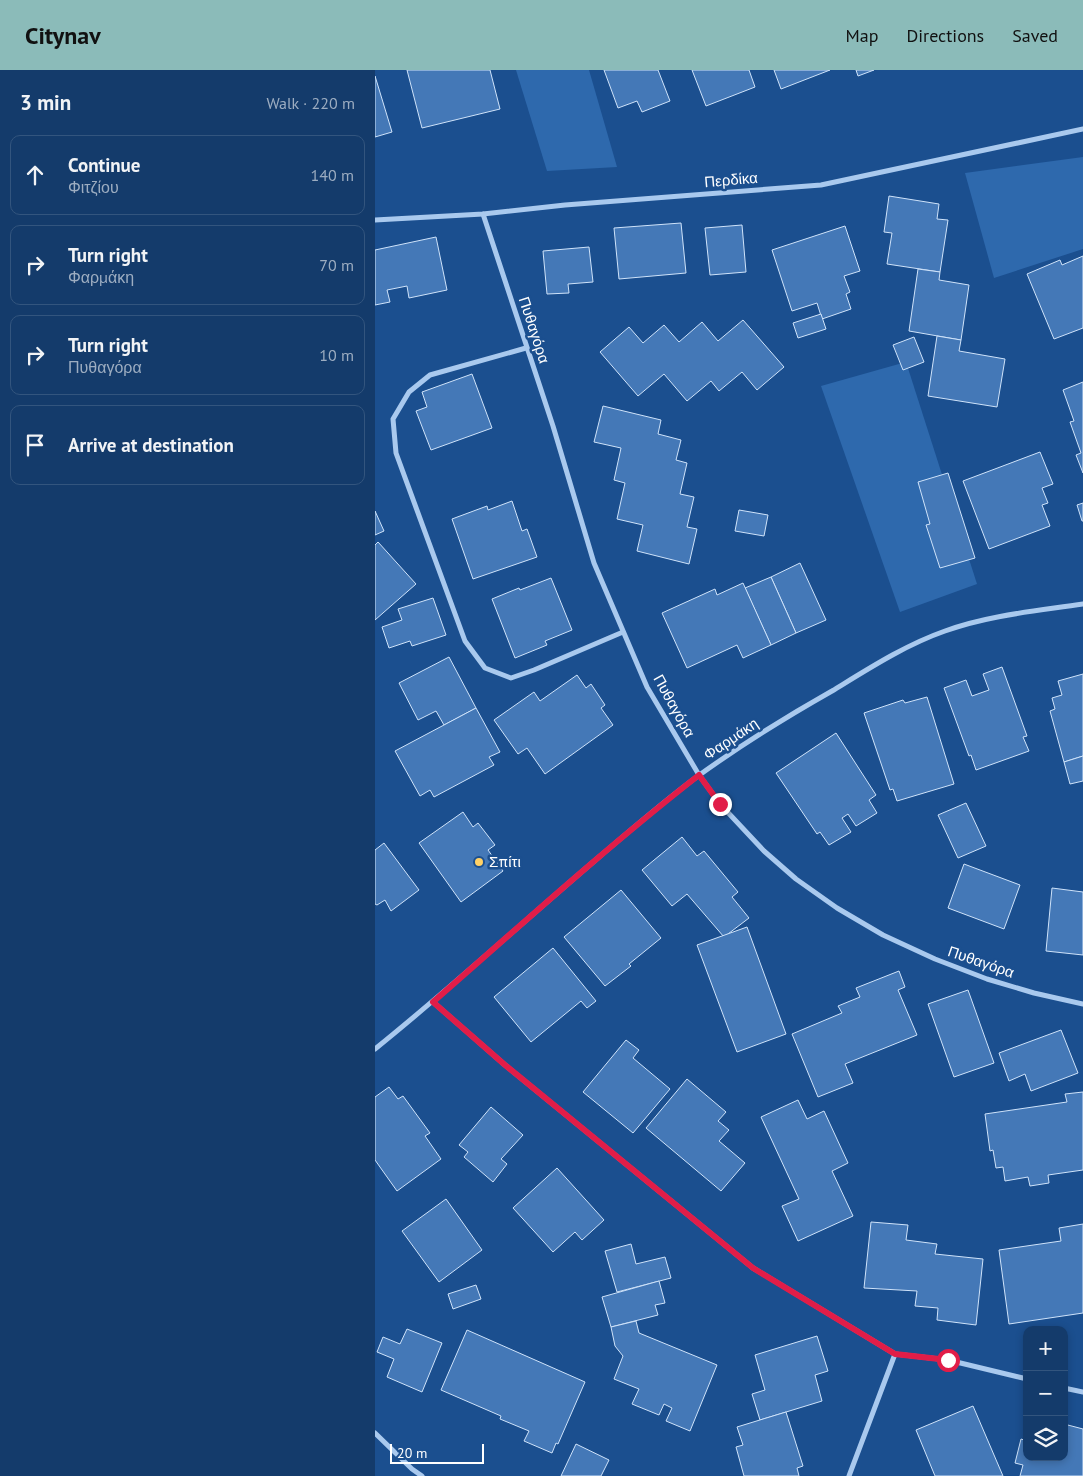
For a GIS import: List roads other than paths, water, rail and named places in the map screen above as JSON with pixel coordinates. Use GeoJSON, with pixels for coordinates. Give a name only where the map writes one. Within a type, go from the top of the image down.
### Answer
{"type":"FeatureCollection","features":[{"type":"Feature","properties":{"kind":"street","name":"Περδίκα"},"geometry":{"type":"LineString","coordinates":[[375,220],[483,214],[565,205],[821,185],[1083,129]]}},
{"type":"Feature","properties":{"kind":"street","name":"Πυθαγόρα"},"geometry":{"type":"LineString","coordinates":[[483,214],[553,426],[594,563],[647,687],[699,775],[720,804],[764,851],[796,879],[837,908],[883,935],[935,959],[987,979],[1034,993],[1083,1004]]}},
{"type":"Feature","properties":{"kind":"street"},"geometry":{"type":"LineString","coordinates":[[527,348],[429,375],[409,392],[393,419],[396,453],[465,641],[485,668],[511,678],[623,632]]}},
{"type":"Feature","properties":{"kind":"street","name":"Φαρμάκη"},"geometry":{"type":"LineString","coordinates":[[375,1048],[433,1002],[658,807],[699,775],[802,708],[929,637],[967,624],[1009,615],[1083,604]]}},
{"type":"Feature","properties":{"kind":"street"},"geometry":{"type":"LineString","coordinates":[[433,1002],[513,1071],[753,1268],[895,1354],[948,1360],[1023,1378]]}},
{"type":"Feature","properties":{"kind":"street"},"geometry":{"type":"LineString","coordinates":[[849,1476],[895,1354]]}},
{"type":"Feature","properties":{"kind":"street"},"geometry":{"type":"LineString","coordinates":[[1068,1389],[1083,1392]]}},
{"type":"Feature","properties":{"kind":"street"},"geometry":{"type":"LineString","coordinates":[[375,1433],[412,1469],[422,1476]]}},
{"type":"Feature","properties":{"kind":"place","name":"Σπίτι"},"geometry":{"type":"Point","coordinates":[479,862]}}]}
